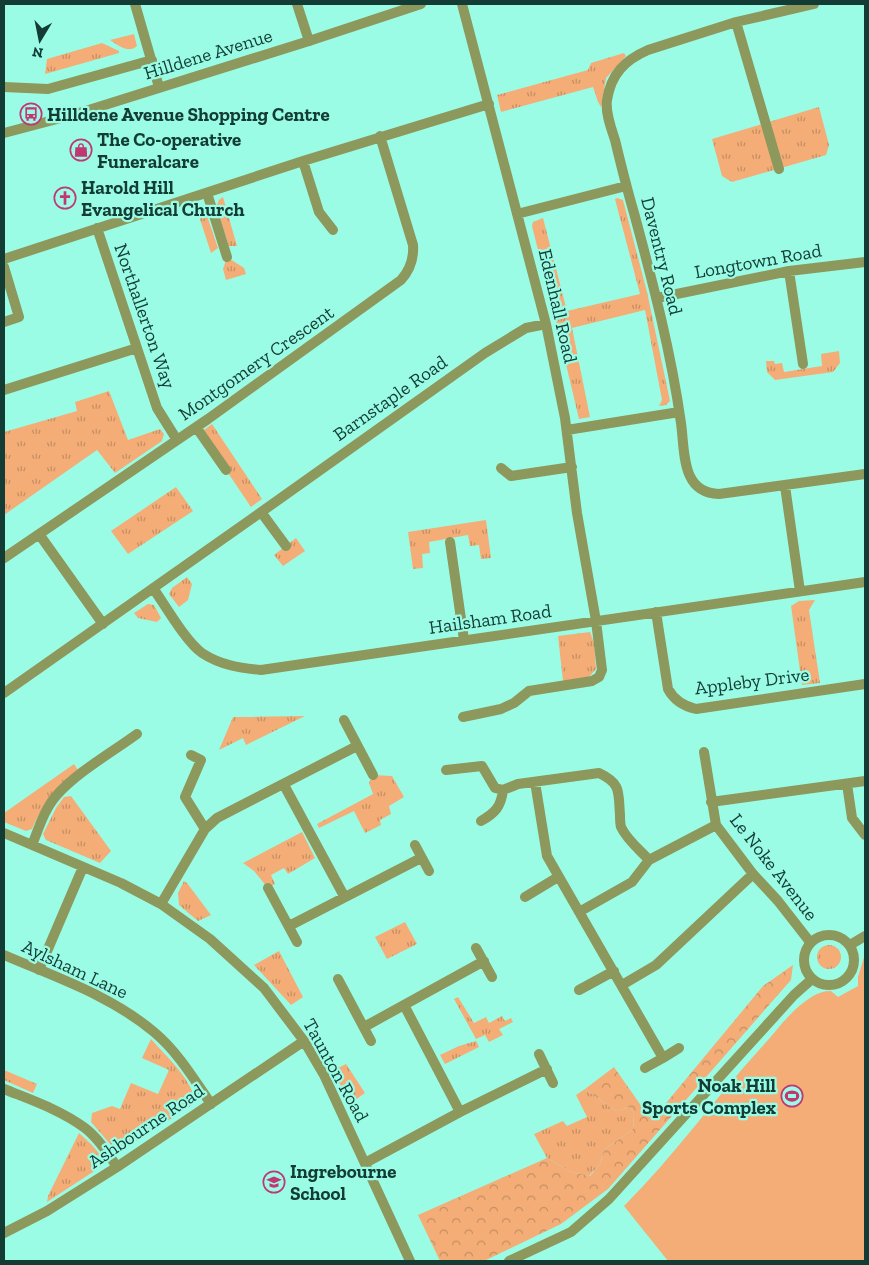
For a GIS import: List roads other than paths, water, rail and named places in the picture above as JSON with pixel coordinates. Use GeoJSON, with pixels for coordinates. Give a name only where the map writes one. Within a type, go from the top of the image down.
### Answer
{"type":"FeatureCollection","features":[{"type":"Feature","properties":{"kind":"street"},"geometry":{"type":"LineString","coordinates":[[135,4],[159,87]]}},
{"type":"Feature","properties":{"kind":"street"},"geometry":{"type":"LineString","coordinates":[[297,4],[309,42]]}},
{"type":"Feature","properties":{"kind":"street","name":"Hilldene Avenue"},"geometry":{"type":"LineString","coordinates":[[4,134],[76,114],[309,42],[421,4]]}},
{"type":"Feature","properties":{"kind":"street","name":"Edenhall Road"},"geometry":{"type":"LineString","coordinates":[[462,4],[546,324],[567,430],[577,513],[596,621],[602,670],[596,680],[529,691],[514,703],[501,709],[463,717]]}},
{"type":"Feature","properties":{"kind":"street","name":"Daventry Road"},"geometry":{"type":"LineString","coordinates":[[814,4],[736,22],[648,50],[635,56],[617,72],[611,85],[607,102],[609,119],[626,186],[657,298],[690,478],[701,490],[711,494],[719,494],[865,474]]}},
{"type":"Feature","properties":{"kind":"street"},"geometry":{"type":"LineString","coordinates":[[736,22],[780,169]]}},
{"type":"Feature","properties":{"kind":"street"},"geometry":{"type":"LineString","coordinates":[[4,87],[48,89],[152,60]]}},
{"type":"Feature","properties":{"kind":"street"},"geometry":{"type":"LineString","coordinates":[[4,259],[380,136],[488,104]]}},
{"type":"Feature","properties":{"kind":"street","name":"Montgomery Crescent"},"geometry":{"type":"LineString","coordinates":[[4,558],[178,440],[394,286],[409,270],[413,252],[412,239],[380,136]]}},
{"type":"Feature","properties":{"kind":"street"},"geometry":{"type":"LineString","coordinates":[[303,161],[319,212],[333,230]]}},
{"type":"Feature","properties":{"kind":"street"},"geometry":{"type":"LineString","coordinates":[[517,214],[626,186]]}},
{"type":"Feature","properties":{"kind":"street"},"geometry":{"type":"LineString","coordinates":[[207,193],[227,257]]}},
{"type":"Feature","properties":{"kind":"street","name":"Northallerton Way"},"geometry":{"type":"LineString","coordinates":[[97,228],[157,408],[178,440]]}},
{"type":"Feature","properties":{"kind":"street","name":"Longtown Road"},"geometry":{"type":"LineString","coordinates":[[657,298],[789,271],[865,262]]}},
{"type":"Feature","properties":{"kind":"street"},"geometry":{"type":"LineString","coordinates":[[4,267],[18,317],[4,322]]}},
{"type":"Feature","properties":{"kind":"street"},"geometry":{"type":"LineString","coordinates":[[789,271],[803,364]]}},
{"type":"Feature","properties":{"kind":"street","name":"Barnstaple Road"},"geometry":{"type":"LineString","coordinates":[[4,693],[498,344],[526,328],[546,324]]}},
{"type":"Feature","properties":{"kind":"street"},"geometry":{"type":"LineString","coordinates":[[4,390],[137,348]]}},
{"type":"Feature","properties":{"kind":"street"},"geometry":{"type":"LineString","coordinates":[[567,430],[679,412]]}},
{"type":"Feature","properties":{"kind":"street"},"geometry":{"type":"LineString","coordinates":[[196,427],[226,470]]}},
{"type":"Feature","properties":{"kind":"street"},"geometry":{"type":"LineString","coordinates":[[501,468],[511,476],[572,466]]}},
{"type":"Feature","properties":{"kind":"street"},"geometry":{"type":"LineString","coordinates":[[785,486],[800,591]]}},
{"type":"Feature","properties":{"kind":"street"},"geometry":{"type":"LineString","coordinates":[[261,512],[286,546]]}},
{"type":"Feature","properties":{"kind":"street"},"geometry":{"type":"LineString","coordinates":[[40,534],[103,624]]}},
{"type":"Feature","properties":{"kind":"street"},"geometry":{"type":"LineString","coordinates":[[450,542],[464,640]]}},
{"type":"Feature","properties":{"kind":"street","name":"Hailsham Road"},"geometry":{"type":"LineString","coordinates":[[153,588],[182,630],[201,652],[232,666],[261,670],[865,582]]}},
{"type":"Feature","properties":{"kind":"street","name":"Appleby Drive"},"geometry":{"type":"LineString","coordinates":[[656,612],[666,683],[672,696],[688,707],[696,708],[865,684]]}},
{"type":"Feature","properties":{"kind":"street"},"geometry":{"type":"LineString","coordinates":[[344,720],[373,775]]}},
{"type":"Feature","properties":{"kind":"street"},"geometry":{"type":"LineString","coordinates":[[32,845],[44,814],[56,796],[79,775],[137,734]]}},
{"type":"Feature","properties":{"kind":"street"},"geometry":{"type":"LineString","coordinates":[[162,904],[205,829],[218,818],[357,746]]}},
{"type":"Feature","properties":{"kind":"street","name":"Le Noke Avenue"},"geometry":{"type":"LineString","coordinates":[[704,752],[716,825],[753,874],[778,901],[810,942]]}},
{"type":"Feature","properties":{"kind":"street"},"geometry":{"type":"LineString","coordinates":[[192,755],[201,760],[186,797],[205,829]]}},
{"type":"Feature","properties":{"kind":"street"},"geometry":{"type":"LineString","coordinates":[[446,770],[482,766],[495,788],[503,790],[518,784],[599,773],[612,779],[616,784],[621,826],[633,843],[649,860]]}},
{"type":"Feature","properties":{"kind":"street"},"geometry":{"type":"LineString","coordinates":[[535,782],[547,856],[664,1058]]}},
{"type":"Feature","properties":{"kind":"street"},"geometry":{"type":"LineString","coordinates":[[711,802],[865,782]]}},
{"type":"Feature","properties":{"kind":"street"},"geometry":{"type":"LineString","coordinates":[[284,784],[344,896]]}},
{"type":"Feature","properties":{"kind":"street"},"geometry":{"type":"LineString","coordinates":[[847,784],[852,818],[865,835]]}},
{"type":"Feature","properties":{"kind":"street"},"geometry":{"type":"LineString","coordinates":[[481,821],[495,813],[502,801],[503,790]]}},
{"type":"Feature","properties":{"kind":"street"},"geometry":{"type":"LineString","coordinates":[[579,912],[632,882],[649,860],[716,825]]}},
{"type":"Feature","properties":{"kind":"street","name":"Taunton Road"},"geometry":{"type":"LineString","coordinates":[[4,833],[121,883],[162,904],[210,939],[249,974],[273,1000],[304,1041],[332,1092],[410,1261]]}},
{"type":"Feature","properties":{"kind":"street"},"geometry":{"type":"LineString","coordinates":[[415,845],[429,871]]}},
{"type":"Feature","properties":{"kind":"street"},"geometry":{"type":"LineString","coordinates":[[289,926],[344,896],[422,858]]}},
{"type":"Feature","properties":{"kind":"street"},"geometry":{"type":"LineString","coordinates":[[39,970],[83,867]]}},
{"type":"Feature","properties":{"kind":"street"},"geometry":{"type":"LineString","coordinates":[[622,984],[656,965],[753,874]]}},
{"type":"Feature","properties":{"kind":"street"},"geometry":{"type":"LineString","coordinates":[[525,897],[558,877]]}},
{"type":"Feature","properties":{"kind":"street"},"geometry":{"type":"LineString","coordinates":[[268,888],[297,942]]}},
{"type":"Feature","properties":{"kind":"street"},"geometry":{"type":"LineString","coordinates":[[828,934],[840,936],[850,945],[854,953],[855,960],[849,976],[834,985],[825,985],[812,978],[804,965],[804,955],[810,942],[819,936],[828,934]]}},
{"type":"Feature","properties":{"kind":"street"},"geometry":{"type":"LineString","coordinates":[[850,945],[865,936]]}},
{"type":"Feature","properties":{"kind":"street"},"geometry":{"type":"LineString","coordinates":[[476,948],[492,977]]}},
{"type":"Feature","properties":{"kind":"street","name":"Aylsham Lane"},"geometry":{"type":"LineString","coordinates":[[4,955],[108,1000],[132,1015],[155,1033],[186,1067],[211,1104]]}},
{"type":"Feature","properties":{"kind":"street"},"geometry":{"type":"LineString","coordinates":[[364,1027],[484,961]]}},
{"type":"Feature","properties":{"kind":"street"},"geometry":{"type":"LineString","coordinates":[[579,990],[614,971]]}},
{"type":"Feature","properties":{"kind":"street"},"geometry":{"type":"LineString","coordinates":[[509,1261],[571,1232],[591,1216],[609,1199],[794,995],[812,978]]}},
{"type":"Feature","properties":{"kind":"street"},"geometry":{"type":"LineString","coordinates":[[338,979],[371,1041]]}},
{"type":"Feature","properties":{"kind":"street"},"geometry":{"type":"LineString","coordinates":[[404,1005],[460,1112]]}},
{"type":"Feature","properties":{"kind":"street","name":"Ashbourne Road"},"geometry":{"type":"LineString","coordinates":[[4,1233],[47,1211],[117,1167],[304,1041]]}},
{"type":"Feature","properties":{"kind":"street"},"geometry":{"type":"LineString","coordinates":[[645,1068],[679,1048]]}},
{"type":"Feature","properties":{"kind":"street"},"geometry":{"type":"LineString","coordinates":[[539,1054],[553,1083]]}},
{"type":"Feature","properties":{"kind":"street"},"geometry":{"type":"LineString","coordinates":[[365,1163],[460,1112],[547,1069]]}},
{"type":"Feature","properties":{"kind":"street"},"geometry":{"type":"LineString","coordinates":[[4,1089],[65,1115],[85,1128],[103,1146],[117,1167]]}},
{"type":"Feature","properties":{"kind":"place","name":"Hilldene Avenue Shopping Centre"},"geometry":{"type":"Point","coordinates":[31,114]}},
{"type":"Feature","properties":{"kind":"place","name":"The Co-operative Funeralcare"},"geometry":{"type":"Point","coordinates":[81,150]}},
{"type":"Feature","properties":{"kind":"place","name":"Harold Hill Evangelical Church"},"geometry":{"type":"Point","coordinates":[65,198]}},
{"type":"Feature","properties":{"kind":"place","name":"Noak Hill Sports Complex"},"geometry":{"type":"Point","coordinates":[792,1096]}},
{"type":"Feature","properties":{"kind":"place","name":"Ingrebourne School"},"geometry":{"type":"Point","coordinates":[274,1182]}}]}
